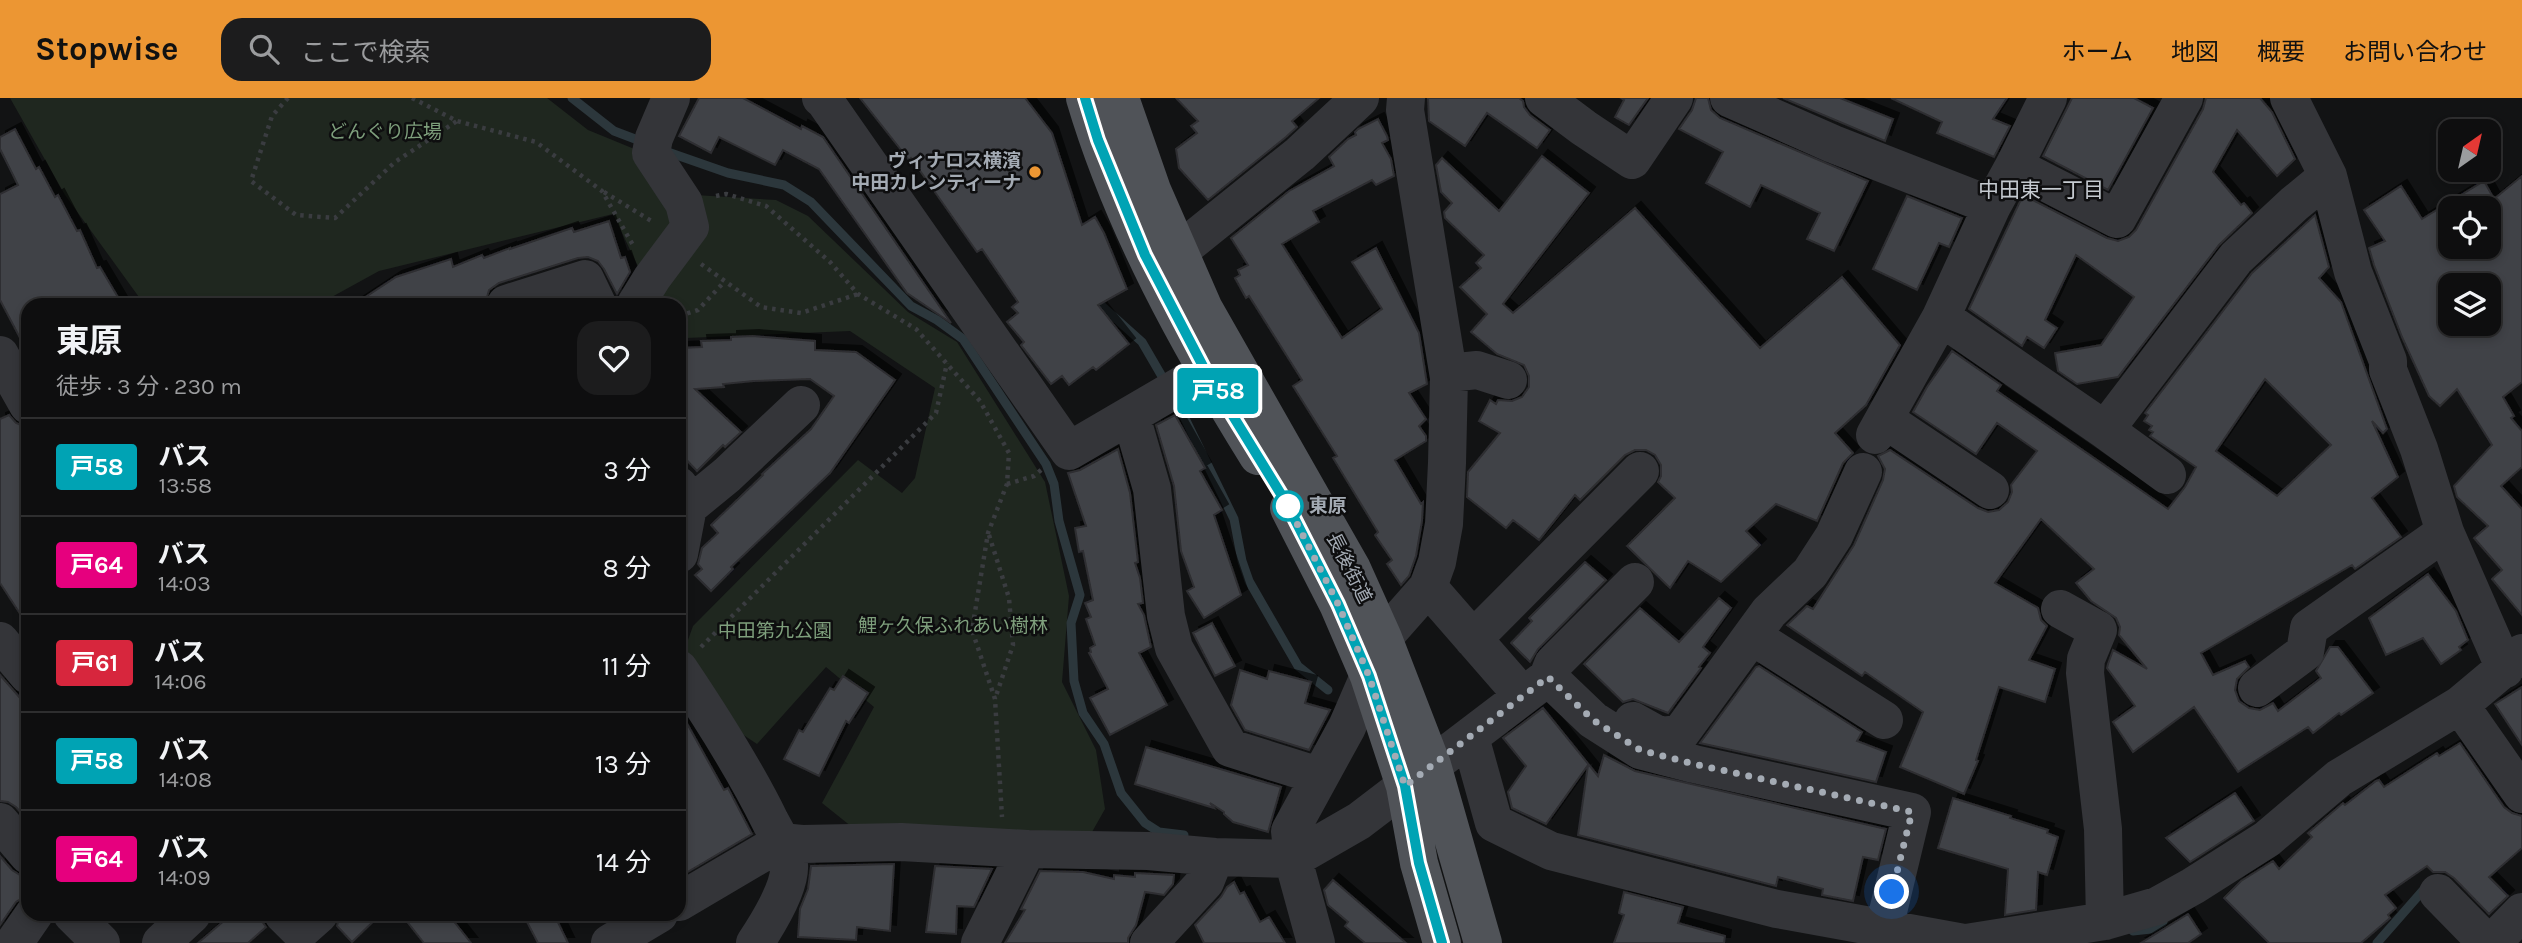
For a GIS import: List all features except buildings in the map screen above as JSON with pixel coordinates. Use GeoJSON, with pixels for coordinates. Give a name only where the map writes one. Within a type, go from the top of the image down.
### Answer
{"type":"FeatureCollection","features":[{"type":"Feature","properties":{"kind":"main road","name":"長後街道"},"geometry":{"type":"LineString","coordinates":[[1085,98],[1098,140],[1145,255],[1208,371],[1287,504],[1338,604],[1369,676],[1418,776],[1483,943]]}},
{"type":"Feature","properties":{"kind":"main road","name":"長後街道"},"geometry":{"type":"LineString","coordinates":[[1119,98],[1152,190],[1204,309],[1208,371],[1352,569],[1384,638],[1418,776],[1419,863],[1442,943]]}},
{"type":"Feature","properties":{"kind":"street"},"geometry":{"type":"LineString","coordinates":[[644,291],[690,227],[684,203],[653,146],[671,98]]}},
{"type":"Feature","properties":{"kind":"street"},"geometry":{"type":"LineString","coordinates":[[821,98],[1069,451],[1208,371]]}},
{"type":"Feature","properties":{"kind":"street"},"geometry":{"type":"LineString","coordinates":[[1178,252],[1300,154],[1360,98]]}},
{"type":"Feature","properties":{"kind":"street"},"geometry":{"type":"LineString","coordinates":[[1384,638],[1428,587],[1437,562],[1444,524],[1449,373],[1405,110],[1406,98]]}},
{"type":"Feature","properties":{"kind":"street"},"geometry":{"type":"LineString","coordinates":[[1544,98],[1632,160],[1674,98]]}},
{"type":"Feature","properties":{"kind":"street"},"geometry":{"type":"LineString","coordinates":[[1729,98],[1833,144],[1992,205]]}},
{"type":"Feature","properties":{"kind":"street"},"geometry":{"type":"LineString","coordinates":[[1990,490],[1880,427],[1941,317],[1992,205],[2048,98]]}},
{"type":"Feature","properties":{"kind":"street"},"geometry":{"type":"LineString","coordinates":[[2014,166],[2117,219],[2184,98]]}},
{"type":"Feature","properties":{"kind":"street"},"geometry":{"type":"LineString","coordinates":[[1469,737],[1494,823],[1551,851],[1777,909],[1965,943],[2105,921],[2157,906],[2267,839],[2339,778],[2460,705],[2513,661],[2445,532],[2419,449],[2388,370],[2388,361],[2353,272],[2328,176],[2289,98]]}},
{"type":"Feature","properties":{"kind":"street"},"geometry":{"type":"LineString","coordinates":[[2105,430],[2236,258],[2328,176]]}},
{"type":"Feature","properties":{"kind":"street"},"geometry":{"type":"LineString","coordinates":[[525,298],[585,279],[594,298]]}},
{"type":"Feature","properties":{"kind":"street"},"geometry":{"type":"LineString","coordinates":[[1941,317],[2167,475]]}},
{"type":"Feature","properties":{"kind":"street"},"geometry":{"type":"LineString","coordinates":[[0,355],[16,400]]}},
{"type":"Feature","properties":{"kind":"street"},"geometry":{"type":"LineString","coordinates":[[1449,373],[1477,370],[1508,380]]}},
{"type":"Feature","properties":{"kind":"street"},"geometry":{"type":"LineString","coordinates":[[686,495],[727,475],[801,405]]}},
{"type":"Feature","properties":{"kind":"street"},"geometry":{"type":"LineString","coordinates":[[1143,409],[1166,616],[1174,648],[1230,748],[1319,776]]}},
{"type":"Feature","properties":{"kind":"street"},"geometry":{"type":"LineString","coordinates":[[1473,639],[1640,471]]}},
{"type":"Feature","properties":{"kind":"street"},"geometry":{"type":"LineString","coordinates":[[1536,687],[1660,736],[1679,734],[1769,612],[1810,573],[1834,536],[1863,472]]}},
{"type":"Feature","properties":{"kind":"street"},"geometry":{"type":"LineString","coordinates":[[2257,688],[2305,652],[2309,628],[2445,532]]}},
{"type":"Feature","properties":{"kind":"street"},"geometry":{"type":"LineString","coordinates":[[686,897],[781,842],[901,842],[1293,859],[1359,821],[1536,687],[1553,664],[1635,582]]}},
{"type":"Feature","properties":{"kind":"street"},"geometry":{"type":"LineString","coordinates":[[1428,587],[1473,639],[1536,687],[1640,750],[1912,812],[1886,929]]}},
{"type":"Feature","properties":{"kind":"street"},"geometry":{"type":"LineString","coordinates":[[2060,609],[2098,630],[2086,659],[2085,673],[2103,829],[2105,921]]}},
{"type":"Feature","properties":{"kind":"street"},"geometry":{"type":"LineString","coordinates":[[1752,636],[1884,720]]}},
{"type":"Feature","properties":{"kind":"street"},"geometry":{"type":"LineString","coordinates":[[0,641],[21,666]]}},
{"type":"Feature","properties":{"kind":"street"},"geometry":{"type":"LineString","coordinates":[[1316,943],[1293,859],[1290,831],[1347,727],[1369,676]]}},
{"type":"Feature","properties":{"kind":"street"},"geometry":{"type":"LineString","coordinates":[[686,680],[760,801],[781,842],[789,866],[785,887],[755,943]]}},
{"type":"Feature","properties":{"kind":"street"},"geometry":{"type":"LineString","coordinates":[[2460,705],[2522,794]]}},
{"type":"Feature","properties":{"kind":"street"},"geometry":{"type":"LineString","coordinates":[[11,817],[21,839]]}},
{"type":"Feature","properties":{"kind":"street"},"geometry":{"type":"LineString","coordinates":[[980,943],[1015,848]]}},
{"type":"Feature","properties":{"kind":"street"},"geometry":{"type":"LineString","coordinates":[[1159,940],[1205,882],[1215,857]]}},
{"type":"Feature","properties":{"kind":"street"},"geometry":{"type":"LineString","coordinates":[[2438,893],[2489,943],[2522,912]]}},
{"type":"Feature","properties":{"kind":"street"},"geometry":{"type":"LineString","coordinates":[[14,943],[29,921]]}},
{"type":"Feature","properties":{"kind":"street"},"geometry":{"type":"LineString","coordinates":[[79,921],[101,943]]}},
{"type":"Feature","properties":{"kind":"street"},"geometry":{"type":"LineString","coordinates":[[161,943],[185,921]]}},
{"type":"Feature","properties":{"kind":"street"},"geometry":{"type":"LineString","coordinates":[[290,921],[300,931],[311,921]]}},
{"type":"Feature","properties":{"kind":"street"},"geometry":{"type":"LineString","coordinates":[[609,932],[640,921]]}},
{"type":"Feature","properties":{"kind":"path"},"geometry":{"type":"LineString","coordinates":[[288,98],[272,117],[251,181],[296,215],[335,218],[395,162],[457,121]]}},
{"type":"Feature","properties":{"kind":"path"},"geometry":{"type":"LineString","coordinates":[[412,98],[457,121],[536,142],[602,191],[644,291]]}},
{"type":"Feature","properties":{"kind":"path"},"geometry":{"type":"LineString","coordinates":[[684,203],[726,194],[766,206],[830,262],[858,294],[916,329],[980,401],[1009,453],[1007,484],[988,533],[972,630],[995,699],[1015,848]]}},
{"type":"Feature","properties":{"kind":"path"},"geometry":{"type":"LineString","coordinates":[[686,314],[698,310],[725,281],[761,307],[801,313],[858,294]]}},
{"type":"Feature","properties":{"kind":"path"},"geometry":{"type":"LineString","coordinates":[[686,662],[936,413],[947,362]]}},
{"type":"Feature","properties":{"kind":"path"},"geometry":{"type":"LineString","coordinates":[[1007,484],[1034,475]]}},
{"type":"Feature","properties":{"kind":"path"},"geometry":{"type":"LineString","coordinates":[[988,533],[1009,598],[1013,645],[995,699]]}},
{"type":"Feature","properties":{"kind":"green space","name":"鯉ヶ久保ふれあい樹林"},"geometry":{"type":"Polygon","coordinates":[[[10,98],[547,98],[588,130],[649,155],[679,194],[776,200],[808,216],[908,312],[957,342],[1045,482],[1069,596],[1062,682],[1096,750],[1105,809],[1092,832],[852,827],[822,803],[874,707],[826,667],[757,744],[733,728],[686,658],[686,646],[693,626],[858,460],[902,493],[915,478],[935,388],[850,331],[686,338],[686,298],[653,298],[613,214],[379,271],[330,298],[140,298],[65,195],[10,98]]]}},
{"type":"Feature","properties":{"kind":"waterway"},"geometry":{"type":"LineString","coordinates":[[572,98],[614,131],[643,142]]}},
{"type":"Feature","properties":{"kind":"waterway"},"geometry":{"type":"LineString","coordinates":[[665,151],[728,173],[784,185],[811,202],[911,306],[937,320],[963,339],[1046,464],[1054,484],[1059,521],[1080,595],[1071,623],[1074,681],[1083,713],[1104,744],[1121,793],[1145,823],[1159,832],[1184,835]]}},
{"type":"Feature","properties":{"kind":"waterway"},"geometry":{"type":"LineString","coordinates":[[1093,298],[1142,342],[1167,385]]}},
{"type":"Feature","properties":{"kind":"waterway"},"geometry":{"type":"LineString","coordinates":[[1176,400],[1234,519],[1242,561],[1249,581],[1298,666],[1328,690]]}},
{"type":"Feature","properties":{"kind":"waterway"},"geometry":{"type":"LineString","coordinates":[[2377,943],[2426,887]]}},
{"type":"Feature","properties":{"kind":"waterway"},"geometry":{"type":"LineString","coordinates":[[2133,931],[2151,929],[2163,922]]}},
{"type":"Feature","properties":{"kind":"bus line","name":"戸58"},"geometry":{"type":"LineString","coordinates":[[1085,98],[1098,140],[1145,255],[1206,372],[1287,504],[1338,604],[1369,676],[1405,786],[1419,863],[1442,943]]}},
{"type":"Feature","properties":{"kind":"place","name":"ヴィナロス横濱 中田カレンティーナ"},"geometry":{"type":"Point","coordinates":[1035,172]}},
{"type":"Feature","properties":{"kind":"place","name":"東原"},"geometry":{"type":"Point","coordinates":[1288,506]}},
{"type":"Feature","properties":{"kind":"district","name":"中田東一丁目"},"geometry":{"type":"Point","coordinates":[2041,190]}},
{"type":"Feature","properties":{"kind":"route"},"geometry":{"type":"LineString","coordinates":[[1288,506],[1287,504],[1338,604],[1369,676],[1405,786],[1548,677],[1593,720],[1640,750],[1912,812],[1892,892]]}},
{"type":"Feature","properties":{"kind":"park label","name":"どんぐり広場"},"geometry":{"type":"Point","coordinates":[385,132]}},
{"type":"Feature","properties":{"kind":"park label","name":"中田第九公園"},"geometry":{"type":"Point","coordinates":[775,631]}}]}
